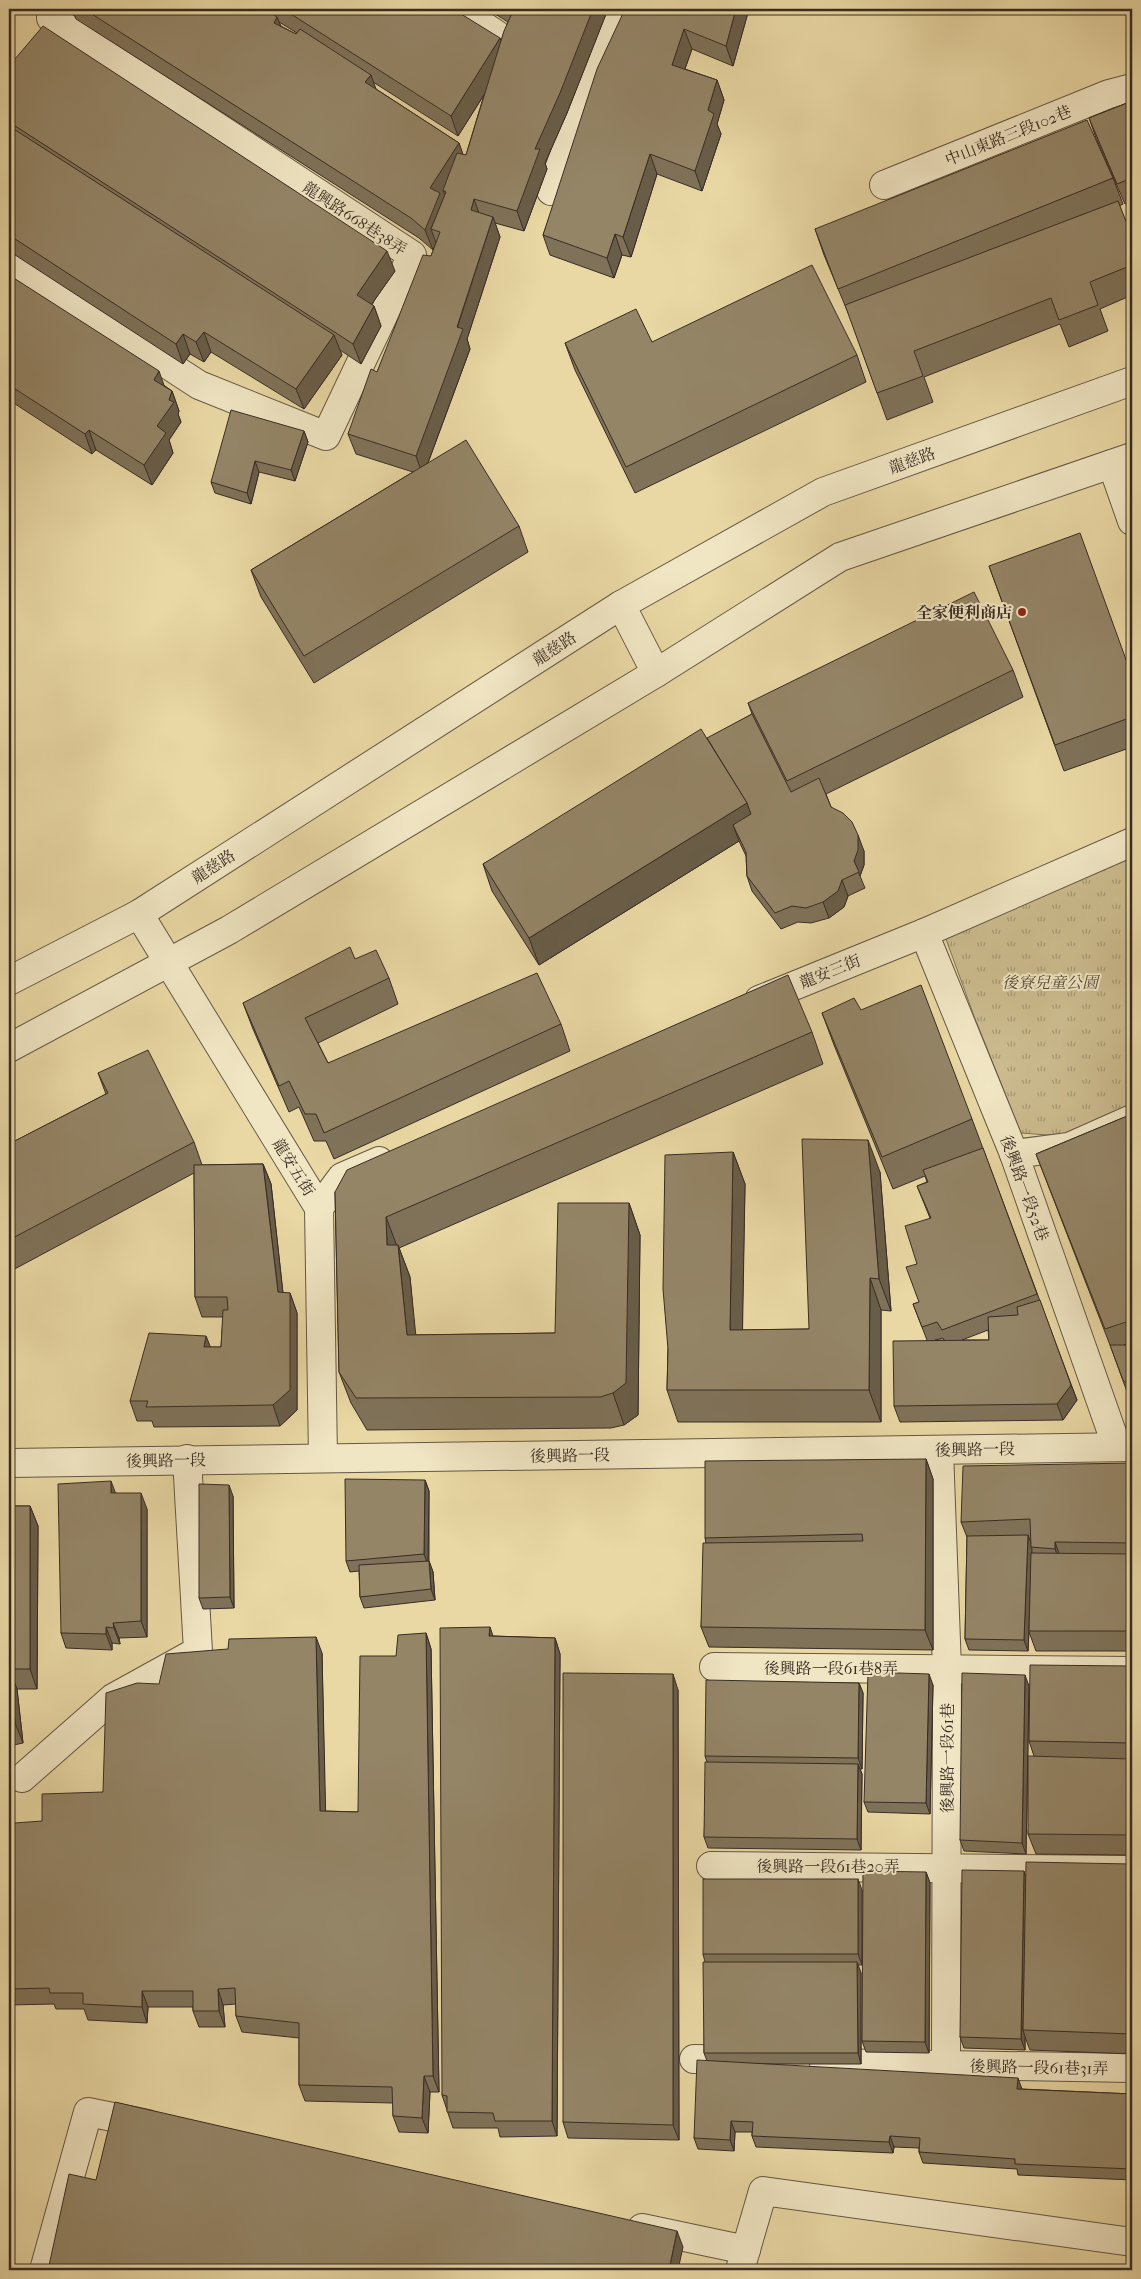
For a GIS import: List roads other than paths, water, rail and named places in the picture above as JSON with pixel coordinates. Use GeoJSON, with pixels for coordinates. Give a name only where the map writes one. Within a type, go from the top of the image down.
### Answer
{"type":"FeatureCollection","features":[{"type":"Feature","properties":{"kind":"street"},"geometry":{"type":"LineString","coordinates":[[458,9],[497,35]]}},
{"type":"Feature","properties":{"kind":"street"},"geometry":{"type":"LineString","coordinates":[[551,191],[618,9]]}},
{"type":"Feature","properties":{"kind":"street","name":"龍興路668巷38弄"},"geometry":{"type":"LineString","coordinates":[[9,261],[199,385],[326,436],[412,255],[55,14],[33,39]]}},
{"type":"Feature","properties":{"kind":"street","name":"中山東路三段102巷"},"geometry":{"type":"LineString","coordinates":[[884,186],[1109,94],[1132,88]]}},
{"type":"Feature","properties":{"kind":"street","name":"龍慈路"},"geometry":{"type":"LineString","coordinates":[[9,981],[139,914],[622,605],[823,492],[1132,381]]}},
{"type":"Feature","properties":{"kind":"street"},"geometry":{"type":"LineString","coordinates":[[9,1048],[229,930],[656,672],[840,557],[1122,461],[1132,522]]}},
{"type":"Feature","properties":{"kind":"street"},"geometry":{"type":"LineString","coordinates":[[622,605],[656,672]]}},
{"type":"Feature","properties":{"kind":"street","name":"龍安三街"},"geometry":{"type":"LineString","coordinates":[[738,1008],[924,933],[1132,842]]}},
{"type":"Feature","properties":{"kind":"street","name":"龍安五街"},"geometry":{"type":"LineString","coordinates":[[139,914],[319,1208],[323,1458]]}},
{"type":"Feature","properties":{"kind":"street","name":"後興路一段52巷"},"geometry":{"type":"LineString","coordinates":[[924,933],[1014,1154],[1125,1447]]}},
{"type":"Feature","properties":{"kind":"street"},"geometry":{"type":"LineString","coordinates":[[1014,1154],[1068,1147],[1132,1119]]}},
{"type":"Feature","properties":{"kind":"street"},"geometry":{"type":"LineString","coordinates":[[319,1208],[342,1177],[404,1150]]}},
{"type":"Feature","properties":{"kind":"street","name":"後興路一段"},"geometry":{"type":"LineString","coordinates":[[9,1463],[1125,1447]]}},
{"type":"Feature","properties":{"kind":"street","name":"後興路一段61巷"},"geometry":{"type":"LineString","coordinates":[[939,1450],[947,1669],[946,2066]]}},
{"type":"Feature","properties":{"kind":"street"},"geometry":{"type":"LineString","coordinates":[[22,1778],[113,1698],[198,1651],[187,1459]]}},
{"type":"Feature","properties":{"kind":"street","name":"後興路一段61巷8弄"},"geometry":{"type":"LineString","coordinates":[[714,1667],[1132,1671]]}},
{"type":"Feature","properties":{"kind":"street","name":"後興路一段61巷20弄"},"geometry":{"type":"LineString","coordinates":[[710,1866],[946,1866],[1132,1870]]}},
{"type":"Feature","properties":{"kind":"street"},"geometry":{"type":"LineString","coordinates":[[694,2059],[771,2061]]}},
{"type":"Feature","properties":{"kind":"street","name":"後興路一段61巷31弄"},"geometry":{"type":"LineString","coordinates":[[800,2062],[1132,2068]]}},
{"type":"Feature","properties":{"kind":"street"},"geometry":{"type":"LineString","coordinates":[[44,2270],[88,2112],[175,2130]]}},
{"type":"Feature","properties":{"kind":"street"},"geometry":{"type":"LineString","coordinates":[[620,2224],[743,2260],[763,2192],[1132,2242]]}},
{"type":"Feature","properties":{"kind":"place","name":"全家便利商店"},"geometry":{"type":"Point","coordinates":[1022,612]}},
{"type":"Feature","properties":{"kind":"park label","name":"後寮兒童公園"},"geometry":{"type":"Point","coordinates":[1050,982]}}]}
